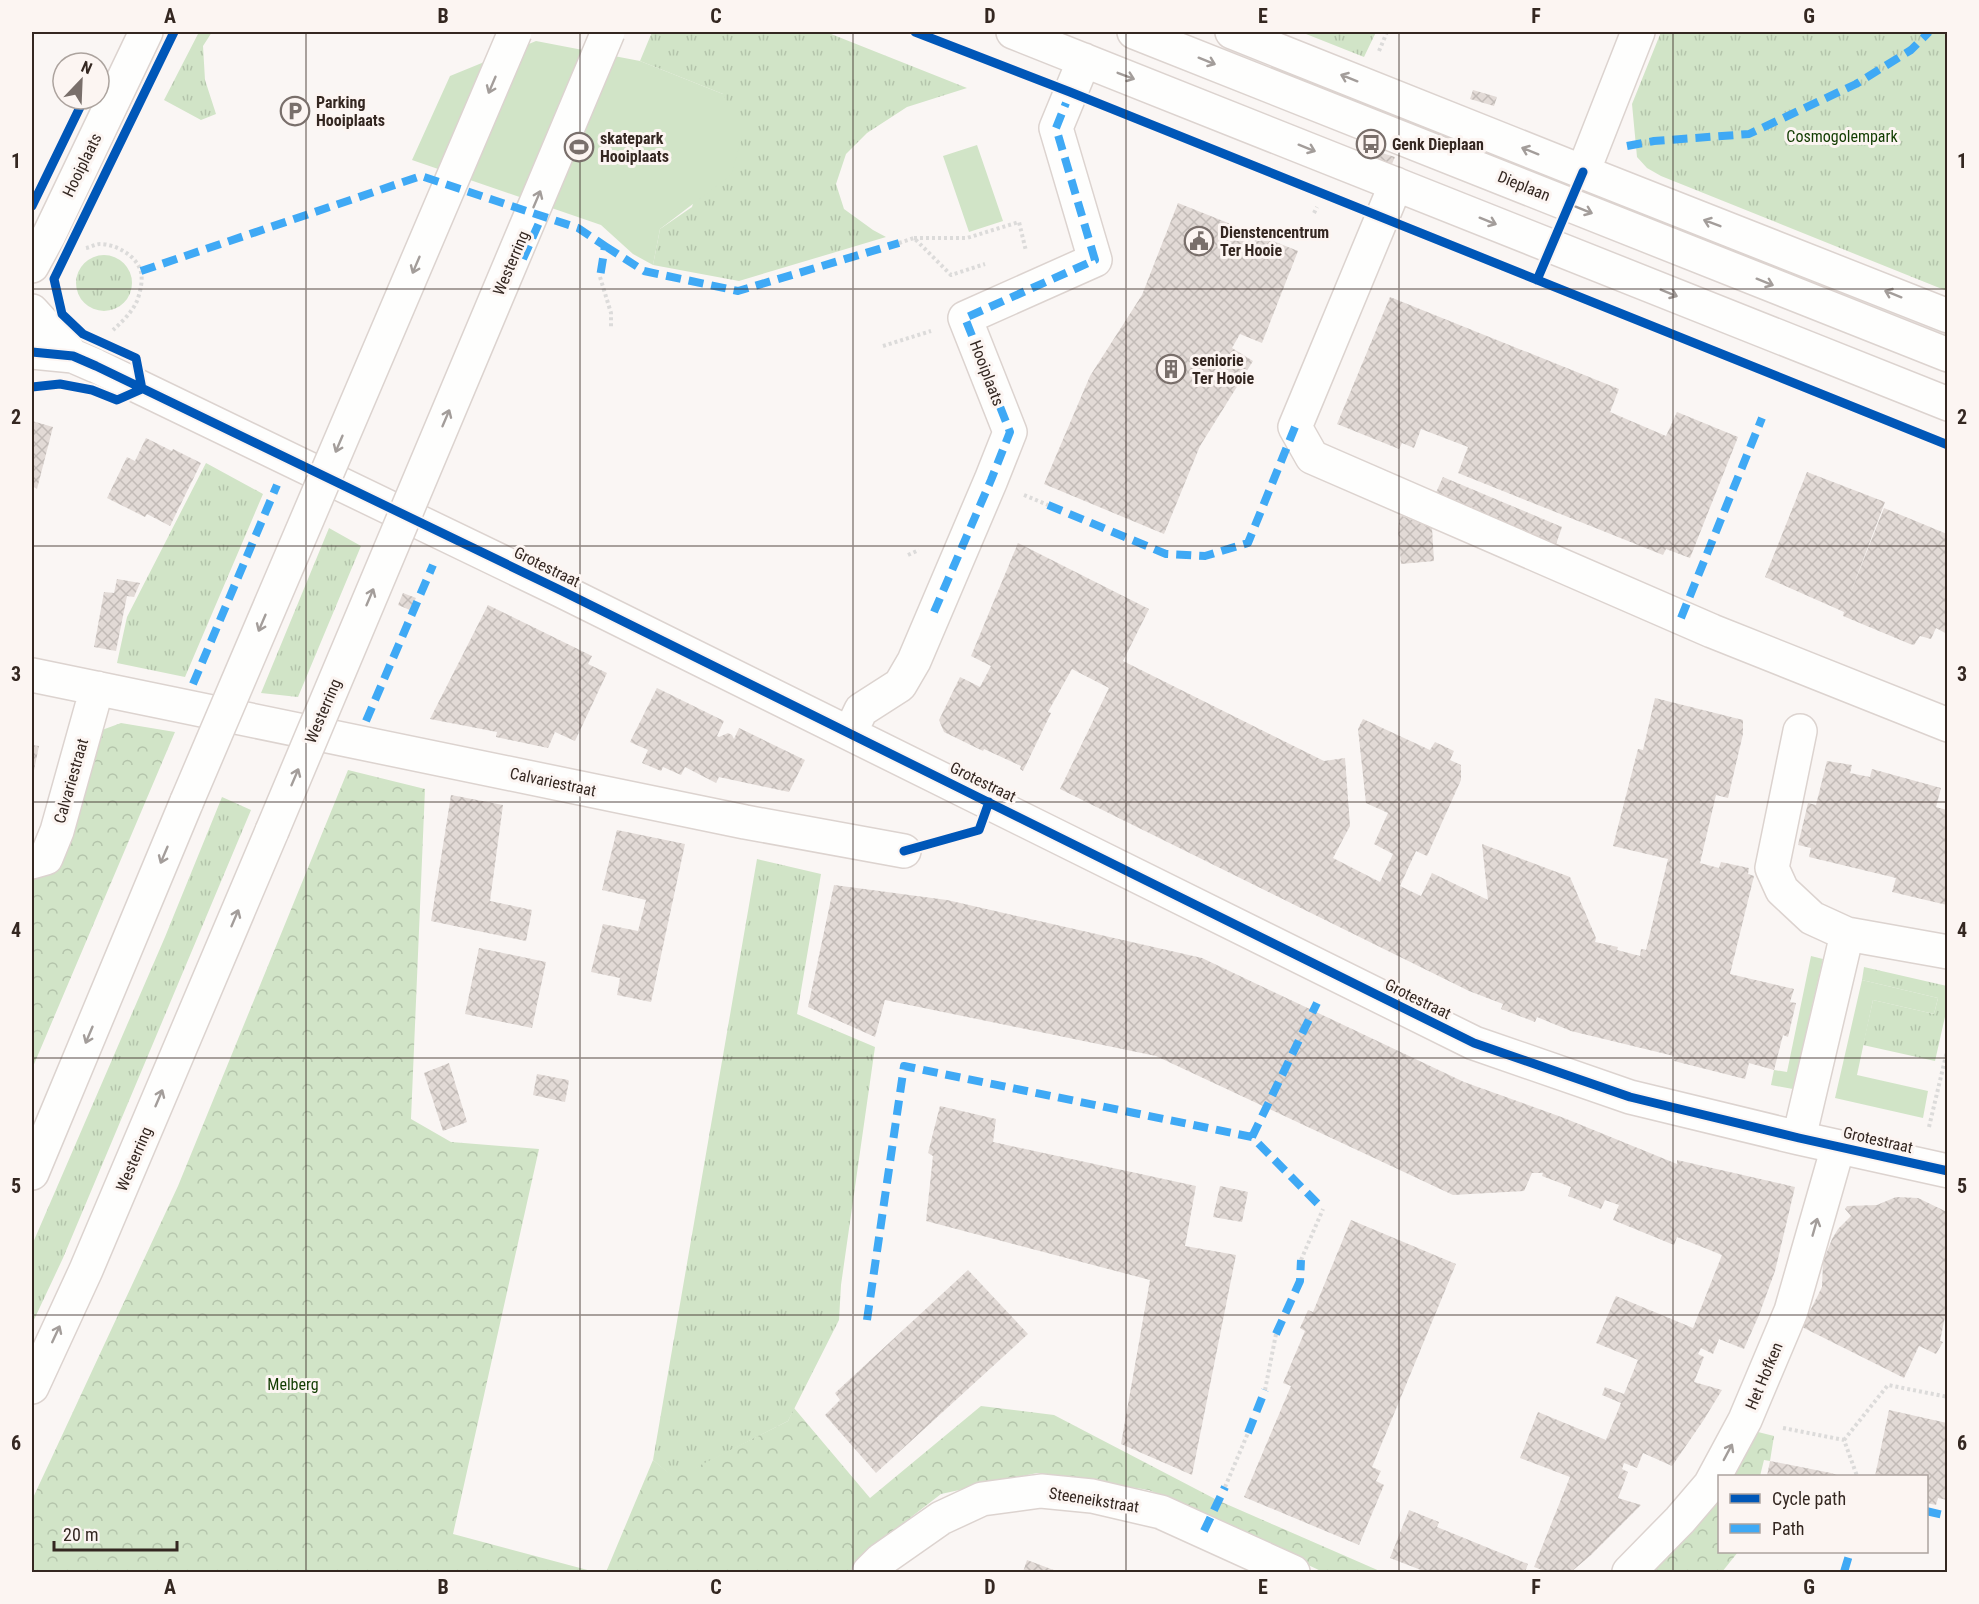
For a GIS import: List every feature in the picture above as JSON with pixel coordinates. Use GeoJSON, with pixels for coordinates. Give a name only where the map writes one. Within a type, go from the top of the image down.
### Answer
{"type":"FeatureCollection","features":[{"type":"Feature","properties":{"kind":"main road","name":"Hooiplaats"},"geometry":{"type":"LineString","coordinates":[[32,266],[146,32]]}},
{"type":"Feature","properties":{"kind":"main road"},"geometry":{"type":"LineString","coordinates":[[32,1173],[187,801],[515,32]]}},
{"type":"Feature","properties":{"kind":"main road","name":"Westerring"},"geometry":{"type":"LineString","coordinates":[[32,1387],[87,1270],[608,32]]}},
{"type":"Feature","properties":{"kind":"main road"},"geometry":{"type":"LineString","coordinates":[[1013,32],[1947,404]]}},
{"type":"Feature","properties":{"kind":"main road","name":"Dieplaan"},"geometry":{"type":"LineString","coordinates":[[1134,32],[1947,355]]}},
{"type":"Feature","properties":{"kind":"main road"},"geometry":{"type":"LineString","coordinates":[[1232,32],[1947,316]]}},
{"type":"Feature","properties":{"kind":"main road"},"geometry":{"type":"LineString","coordinates":[[1582,172],[1638,32]]}},
{"type":"Feature","properties":{"kind":"main road","name":"Hooiplaats"},"geometry":{"type":"LineString","coordinates":[[850,733],[861,710],[900,685],[914,661],[1010,432],[965,318],[1095,260],[1056,128],[1084,60]]}},
{"type":"Feature","properties":{"kind":"main road"},"geometry":{"type":"LineString","coordinates":[[1396,184],[1295,427],[1312,457],[1681,618],[1947,725]]}},
{"type":"Feature","properties":{"kind":"main road","name":"Grotestraat"},"geometry":{"type":"LineString","coordinates":[[32,311],[73,356]]}},
{"type":"Feature","properties":{"kind":"main road","name":"Grotestraat"},"geometry":{"type":"LineString","coordinates":[[32,352],[73,356],[454,538],[1474,1043],[1630,1097],[1947,1171]]}},
{"type":"Feature","properties":{"kind":"main road","name":"Calvariestraat"},"geometry":{"type":"LineString","coordinates":[[32,675],[745,822],[904,851]]}},
{"type":"Feature","properties":{"kind":"main road","name":"Calvariestraat"},"geometry":{"type":"LineString","coordinates":[[32,862],[46,858],[57,831],[97,688]]}},
{"type":"Feature","properties":{"kind":"main road"},"geometry":{"type":"LineString","coordinates":[[1800,731],[1772,868],[1782,890],[1812,918],[1847,934],[1947,952]]}},
{"type":"Feature","properties":{"kind":"main road"},"geometry":{"type":"LineString","coordinates":[[1799,1138],[1847,934]]}},
{"type":"Feature","properties":{"kind":"main road","name":"Het Hofken"},"geometry":{"type":"LineString","coordinates":[[1629,1572],[1680,1520],[1710,1485],[1745,1420],[1791,1311],[1838,1147]]}},
{"type":"Feature","properties":{"kind":"main road","name":"Steeneikstraat"},"geometry":{"type":"LineString","coordinates":[[869,1572],[881,1560],[941,1518],[982,1499],[1041,1491],[1092,1496],[1161,1512],[1293,1572]]}},
{"type":"Feature","properties":{"kind":"path"},"geometry":{"type":"LineString","coordinates":[[1314,213],[1317,207]]}},
{"type":"Feature","properties":{"kind":"path"},"geometry":{"type":"LineString","coordinates":[[899,243],[914,238],[968,238],[1019,222],[1025,245]]}},
{"type":"Feature","properties":{"kind":"path"},"geometry":{"type":"LineString","coordinates":[[914,238],[951,275],[991,263]]}},
{"type":"Feature","properties":{"kind":"path"},"geometry":{"type":"LineString","coordinates":[[82,249],[100,244],[119,248],[133,258],[141,272],[141,286],[137,302],[126,318],[113,330]]}},
{"type":"Feature","properties":{"kind":"path"},"geometry":{"type":"LineString","coordinates":[[600,277],[611,313],[611,327]]}},
{"type":"Feature","properties":{"kind":"path"},"geometry":{"type":"LineString","coordinates":[[883,346],[935,330]]}},
{"type":"Feature","properties":{"kind":"path"},"geometry":{"type":"LineString","coordinates":[[1034,500],[1048,505]]}},
{"type":"Feature","properties":{"kind":"path"},"geometry":{"type":"LineString","coordinates":[[1929,1126],[1947,1047]]}},
{"type":"Feature","properties":{"kind":"path"},"geometry":{"type":"LineString","coordinates":[[1301,1260],[1323,1209]]}},
{"type":"Feature","properties":{"kind":"path"},"geometry":{"type":"LineString","coordinates":[[1265,1390],[1276,1334]]}},
{"type":"Feature","properties":{"kind":"path"},"geometry":{"type":"LineString","coordinates":[[1844,1440],[1888,1385],[1947,1397]]}},
{"type":"Feature","properties":{"kind":"path"},"geometry":{"type":"LineString","coordinates":[[1776,1427],[1844,1440]]}},
{"type":"Feature","properties":{"kind":"path"},"geometry":{"type":"LineString","coordinates":[[1225,1487],[1248,1433]]}},
{"type":"Feature","properties":{"kind":"path"},"geometry":{"type":"LineString","coordinates":[[1844,1440],[1857,1475]]}},
{"type":"Feature","properties":{"kind":"green space"},"geometry":{"type":"Polygon","coordinates":[[[199,32],[212,32],[203,46],[205,80],[216,114],[201,120],[164,100],[199,32]]]}},
{"type":"Feature","properties":{"kind":"green space"},"geometry":{"type":"Polygon","coordinates":[[[652,32],[826,32],[967,88],[907,107],[867,133],[846,154],[836,184],[844,209],[886,237],[739,281],[653,265],[660,229],[692,207],[723,94],[640,61],[652,32]]]}},
{"type":"Feature","properties":{"kind":"green space"},"geometry":{"type":"Polygon","coordinates":[[[1301,32],[1376,32],[1364,57],[1301,32]]]}},
{"type":"Feature","properties":{"kind":"green space","name":"Cosmogolempark"},"geometry":{"type":"Polygon","coordinates":[[[1661,32],[1947,32],[1947,291],[1661,176],[1647,168],[1637,157],[1632,104],[1661,32]]]}},
{"type":"Feature","properties":{"kind":"green space","name":"skatepark Hooiplaats"},"geometry":{"type":"Polygon","coordinates":[[[536,41],[640,61],[723,94],[743,134],[731,175],[660,229],[653,265],[633,254],[601,225],[412,160],[450,76],[536,41]]]}},
{"type":"Feature","properties":{"kind":"green space"},"geometry":{"type":"Polygon","coordinates":[[[977,145],[1003,221],[969,232],[943,156],[977,145]]]}},
{"type":"Feature","properties":{"kind":"green space"},"geometry":{"type":"Polygon","coordinates":[[[98,255],[110,255],[120,259],[128,267],[132,283],[128,299],[120,307],[110,311],[98,311],[88,307],[80,299],[76,289],[76,277],[80,267],[88,259],[98,255]]]}},
{"type":"Feature","properties":{"kind":"green space"},"geometry":{"type":"Polygon","coordinates":[[[206,463],[263,494],[185,677],[117,663],[127,617],[206,463]]]}},
{"type":"Feature","properties":{"kind":"green space"},"geometry":{"type":"Polygon","coordinates":[[[329,528],[361,546],[298,697],[261,693],[329,528]]]}},
{"type":"Feature","properties":{"kind":"green space"},"geometry":{"type":"Polygon","coordinates":[[[121,723],[175,732],[32,1069],[32,874],[102,730],[121,723]]]}},
{"type":"Feature","properties":{"kind":"green space","name":"Melberg"},"geometry":{"type":"Polygon","coordinates":[[[348,770],[425,789],[411,1119],[451,1142],[539,1149],[453,1534],[595,1572],[32,1572],[32,1500],[178,1186],[348,770]]]}},
{"type":"Feature","properties":{"kind":"green space"},"geometry":{"type":"Polygon","coordinates":[[[222,797],[251,810],[63,1258],[32,1324],[32,1245],[165,937],[222,797]]]}},
{"type":"Feature","properties":{"kind":"green space"},"geometry":{"type":"Polygon","coordinates":[[[757,859],[821,874],[797,1014],[875,1047],[841,1285],[839,1320],[788,1421],[675,1479],[653,1460],[757,859]]]}},
{"type":"Feature","properties":{"kind":"green space"},"geometry":{"type":"Polygon","coordinates":[[[1811,956],[1823,959],[1793,1089],[1771,1085],[1774,1070],[1787,1072],[1811,956]]]}},
{"type":"Feature","properties":{"kind":"green space"},"geometry":{"type":"Polygon","coordinates":[[[1864,967],[1947,986],[1947,1008],[1935,1061],[1863,1045],[1873,1000],[1934,1014],[1938,998],[1862,980],[1864,967]]]}},
{"type":"Feature","properties":{"kind":"green space"},"geometry":{"type":"Polygon","coordinates":[[[1862,980],[1938,998],[1934,1014],[1873,1000],[1857,1075],[1928,1091],[1923,1118],[1835,1098],[1862,980]]]}},
{"type":"Feature","properties":{"kind":"green space"},"geometry":{"type":"Polygon","coordinates":[[[981,1406],[1054,1415],[1217,1500],[1382,1572],[1323,1572],[1149,1490],[1037,1473],[941,1494],[875,1545],[850,1572],[606,1572],[653,1460],[675,1478],[788,1421],[794,1408],[870,1498],[981,1406]]]}},
{"type":"Feature","properties":{"kind":"green space"},"geometry":{"type":"Polygon","coordinates":[[[1750,1430],[1774,1436],[1770,1461],[1764,1460],[1760,1475],[1724,1475],[1750,1430]]]}},
{"type":"Feature","properties":{"kind":"green space"},"geometry":{"type":"Polygon","coordinates":[[[1718,1484],[1718,1553],[1737,1553],[1722,1572],[1644,1572],[1718,1484]]]}},
{"type":"Feature","properties":{"kind":"building"},"geometry":{"type":"Polygon","coordinates":[[[1473,90],[1497,97],[1494,106],[1470,99],[1473,90]]]}},
{"type":"Feature","properties":{"kind":"building"},"geometry":{"type":"Polygon","coordinates":[[[1372,150],[1395,157],[1392,164],[1369,157],[1372,150]]]}},
{"type":"Feature","properties":{"kind":"building","name":"seniorie Ter Hooie"},"geometry":{"type":"Polygon","coordinates":[[[1178,203],[1298,251],[1262,343],[1240,334],[1232,348],[1253,361],[1200,446],[1164,534],[1044,484],[1090,376],[1142,295],[1178,203]]]}},
{"type":"Feature","properties":{"kind":"building"},"geometry":{"type":"Polygon","coordinates":[[[1390,297],[1619,389],[1610,412],[1666,436],[1677,412],[1738,437],[1690,558],[1666,549],[1663,555],[1458,473],[1468,447],[1421,429],[1414,448],[1402,443],[1399,449],[1337,424],[1390,297]]]}},
{"type":"Feature","properties":{"kind":"building"},"geometry":{"type":"Polygon","coordinates":[[[32,421],[53,427],[37,489],[32,486],[32,421]]]}},
{"type":"Feature","properties":{"kind":"building"},"geometry":{"type":"Polygon","coordinates":[[[146,438],[201,463],[170,526],[147,514],[145,517],[107,498],[127,457],[135,461],[146,438]]]}},
{"type":"Feature","properties":{"kind":"building"},"geometry":{"type":"Polygon","coordinates":[[[1807,472],[1885,502],[1849,597],[1884,508],[1947,534],[1947,634],[1936,628],[1931,639],[1920,636],[1914,645],[1910,644],[1843,616],[1844,612],[1765,577],[1807,472]]]}},
{"type":"Feature","properties":{"kind":"building"},"geometry":{"type":"Polygon","coordinates":[[[1443,477],[1562,527],[1554,550],[1434,497],[1443,477]]]}},
{"type":"Feature","properties":{"kind":"building"},"geometry":{"type":"Polygon","coordinates":[[[1400,515],[1432,528],[1434,561],[1401,564],[1398,530],[1400,515]]]}},
{"type":"Feature","properties":{"kind":"building"},"geometry":{"type":"Polygon","coordinates":[[[1018,543],[1149,609],[1123,661],[1324,761],[1345,758],[1350,826],[1333,858],[1380,882],[1393,854],[1374,844],[1388,813],[1366,803],[1358,729],[1363,719],[1430,750],[1435,742],[1454,751],[1450,760],[1461,765],[1461,780],[1427,856],[1416,851],[1400,886],[1421,896],[1432,873],[1488,900],[1482,844],[1570,877],[1596,938],[1595,942],[1618,947],[1617,950],[1640,956],[1641,949],[1646,950],[1668,859],[1613,846],[1638,749],[1643,750],[1655,698],[1743,720],[1743,734],[1728,798],[1716,795],[1700,863],[1719,868],[1721,862],[1749,868],[1748,874],[1754,876],[1730,974],[1794,989],[1790,1002],[1796,1003],[1788,1037],[1783,1035],[1774,1070],[1749,1063],[1745,1079],[1674,1061],[1674,1056],[1571,1031],[1537,1017],[1535,1022],[1501,1009],[1503,1004],[1469,991],[1060,789],[1109,688],[1072,669],[1048,712],[1051,713],[1023,771],[1020,769],[1021,766],[944,732],[939,720],[960,677],[980,687],[991,666],[971,656],[1018,543]]]}},
{"type":"Feature","properties":{"kind":"building"},"geometry":{"type":"Polygon","coordinates":[[[117,579],[140,583],[134,597],[127,596],[116,651],[94,647],[104,592],[114,593],[117,579]]]}},
{"type":"Feature","properties":{"kind":"building"},"geometry":{"type":"Polygon","coordinates":[[[403,593],[416,598],[410,610],[398,605],[403,593]]]}},
{"type":"Feature","properties":{"kind":"building"},"geometry":{"type":"Polygon","coordinates":[[[488,605],[592,656],[588,664],[607,673],[575,741],[555,732],[548,748],[496,737],[497,732],[430,719],[488,605]]]}},
{"type":"Feature","properties":{"kind":"building"},"geometry":{"type":"Polygon","coordinates":[[[657,688],[724,721],[717,736],[719,737],[728,733],[734,739],[739,728],[805,760],[789,792],[719,777],[716,783],[685,767],[681,775],[663,767],[661,771],[642,763],[648,750],[630,742],[657,688]]]}},
{"type":"Feature","properties":{"kind":"building"},"geometry":{"type":"Polygon","coordinates":[[[32,745],[39,746],[33,775],[32,775],[32,745]]]}},
{"type":"Feature","properties":{"kind":"building"},"geometry":{"type":"Polygon","coordinates":[[[1827,761],[1852,765],[1850,773],[1870,777],[1872,769],[1941,788],[1936,807],[1947,810],[1947,905],[1892,892],[1896,878],[1809,857],[1811,848],[1798,845],[1808,803],[1816,805],[1827,761]]]}},
{"type":"Feature","properties":{"kind":"building"},"geometry":{"type":"Polygon","coordinates":[[[451,795],[503,805],[490,901],[532,910],[526,941],[431,921],[451,795]]]}},
{"type":"Feature","properties":{"kind":"building"},"geometry":{"type":"Polygon","coordinates":[[[617,830],[685,844],[651,1002],[617,995],[620,978],[591,972],[603,924],[638,931],[646,900],[602,890],[617,830]]]}},
{"type":"Feature","properties":{"kind":"building"},"geometry":{"type":"Polygon","coordinates":[[[834,885],[947,900],[1202,958],[1464,1082],[1564,1118],[1677,1164],[1677,1160],[1795,1187],[1775,1271],[1744,1349],[1719,1339],[1713,1354],[1701,1348],[1698,1354],[1704,1357],[1694,1382],[1722,1390],[1672,1466],[1643,1453],[1637,1468],[1624,1463],[1622,1469],[1628,1472],[1618,1498],[1641,1505],[1591,1555],[1571,1572],[1548,1572],[1534,1567],[1570,1477],[1520,1458],[1538,1412],[1606,1440],[1621,1403],[1602,1395],[1605,1387],[1624,1394],[1638,1360],[1596,1343],[1616,1296],[1693,1328],[1722,1255],[1677,1237],[1674,1245],[1613,1220],[1619,1205],[1605,1200],[1601,1209],[1568,1196],[1571,1187],[1542,1176],[1543,1173],[1532,1173],[1524,1191],[1453,1195],[1156,1056],[885,1000],[875,1037],[808,1007],[834,885]]]}},
{"type":"Feature","properties":{"kind":"building"},"geometry":{"type":"Polygon","coordinates":[[[479,948],[546,962],[532,1028],[465,1014],[479,948]]]}},
{"type":"Feature","properties":{"kind":"building"},"geometry":{"type":"Polygon","coordinates":[[[449,1063],[467,1122],[443,1131],[424,1073],[449,1063]]]}},
{"type":"Feature","properties":{"kind":"building"},"geometry":{"type":"Polygon","coordinates":[[[537,1074],[569,1081],[565,1102],[533,1095],[537,1074]]]}},
{"type":"Feature","properties":{"kind":"building"},"geometry":{"type":"Polygon","coordinates":[[[940,1106],[996,1119],[993,1142],[1196,1186],[1185,1246],[1236,1255],[1192,1475],[1121,1444],[1150,1280],[926,1221],[933,1156],[928,1153],[940,1106]]]}},
{"type":"Feature","properties":{"kind":"building"},"geometry":{"type":"Polygon","coordinates":[[[1220,1186],[1248,1192],[1242,1222],[1213,1217],[1220,1186]]]}},
{"type":"Feature","properties":{"kind":"building"},"geometry":{"type":"Polygon","coordinates":[[[1896,1197],[1918,1198],[1947,1212],[1947,1307],[1940,1341],[1943,1342],[1936,1354],[1919,1346],[1904,1378],[1802,1327],[1822,1287],[1823,1262],[1832,1239],[1851,1216],[1845,1209],[1847,1206],[1877,1205],[1896,1197]]]}},
{"type":"Feature","properties":{"kind":"building"},"geometry":{"type":"Polygon","coordinates":[[[1351,1220],[1456,1264],[1372,1467],[1381,1471],[1376,1481],[1384,1485],[1359,1545],[1244,1497],[1291,1386],[1283,1383],[1305,1331],[1300,1328],[1308,1310],[1313,1312],[1351,1220]]]}},
{"type":"Feature","properties":{"kind":"building"},"geometry":{"type":"Polygon","coordinates":[[[968,1270],[1028,1334],[876,1473],[825,1415],[840,1400],[835,1393],[968,1270]]]}},
{"type":"Feature","properties":{"kind":"building"},"geometry":{"type":"Polygon","coordinates":[[[1889,1410],[1947,1423],[1947,1500],[1938,1498],[1936,1505],[1928,1503],[1928,1475],[1875,1475],[1889,1410]]]}},
{"type":"Feature","properties":{"kind":"building"},"geometry":{"type":"Polygon","coordinates":[[[1770,1461],[1837,1475],[1767,1475],[1770,1461]]]}},
{"type":"Feature","properties":{"kind":"building"},"geometry":{"type":"Polygon","coordinates":[[[1409,1510],[1439,1522],[1437,1527],[1528,1564],[1525,1572],[1426,1572],[1390,1558],[1409,1510]]]}},
{"type":"Feature","properties":{"kind":"building"},"geometry":{"type":"Polygon","coordinates":[[[1027,1560],[1059,1572],[1023,1572],[1027,1560]]]}},
{"type":"Feature","properties":{"kind":"marked path"},"geometry":{"type":"LineString","coordinates":[[1627,146],[1654,141],[1749,134],[1856,84],[1911,50],[1929,32]]}},
{"type":"Feature","properties":{"kind":"marked path"},"geometry":{"type":"LineString","coordinates":[[934,612],[1010,432],[965,318],[1095,260],[1056,128],[1066,103]]}},
{"type":"Feature","properties":{"kind":"marked path"},"geometry":{"type":"LineString","coordinates":[[141,271],[421,176],[578,228],[605,246],[600,277]]}},
{"type":"Feature","properties":{"kind":"marked path"},"geometry":{"type":"LineString","coordinates":[[523,259],[542,216]]}},
{"type":"Feature","properties":{"kind":"marked path"},"geometry":{"type":"LineString","coordinates":[[605,246],[644,271],[738,291],[899,243]]}},
{"type":"Feature","properties":{"kind":"marked path"},"geometry":{"type":"LineString","coordinates":[[1681,618],[1762,418]]}},
{"type":"Feature","properties":{"kind":"marked path"},"geometry":{"type":"LineString","coordinates":[[1048,505],[1166,554],[1205,556],[1248,543],[1295,427]]}},
{"type":"Feature","properties":{"kind":"marked path"},"geometry":{"type":"LineString","coordinates":[[193,684],[277,485]]}},
{"type":"Feature","properties":{"kind":"marked path"},"geometry":{"type":"LineString","coordinates":[[366,721],[433,565]]}},
{"type":"Feature","properties":{"kind":"marked path"},"geometry":{"type":"LineString","coordinates":[[1252,1137],[1317,1003]]}},
{"type":"Feature","properties":{"kind":"marked path"},"geometry":{"type":"LineString","coordinates":[[867,1320],[904,1066],[1252,1137],[1323,1209]]}},
{"type":"Feature","properties":{"kind":"marked path"},"geometry":{"type":"LineString","coordinates":[[1276,1334],[1300,1281],[1301,1260]]}},
{"type":"Feature","properties":{"kind":"marked path"},"geometry":{"type":"LineString","coordinates":[[1248,1433],[1265,1390]]}},
{"type":"Feature","properties":{"kind":"marked path"},"geometry":{"type":"LineString","coordinates":[[1204,1531],[1225,1487]]}},
{"type":"Feature","properties":{"kind":"marked path"},"geometry":{"type":"LineString","coordinates":[[1928,1511],[1948,1516]]}},
{"type":"Feature","properties":{"kind":"marked path"},"geometry":{"type":"LineString","coordinates":[[1844,1572],[1850,1553]]}},
{"type":"Feature","properties":{"kind":"cycle path"},"geometry":{"type":"LineString","coordinates":[[32,387],[60,384],[92,390],[117,400],[142,389],[136,358],[83,334],[62,314],[54,279],[174,32]]}},
{"type":"Feature","properties":{"kind":"cycle path"},"geometry":{"type":"LineString","coordinates":[[915,32],[1070,92],[1948,445]]}},
{"type":"Feature","properties":{"kind":"cycle path"},"geometry":{"type":"LineString","coordinates":[[32,206],[78,111]]}},
{"type":"Feature","properties":{"kind":"cycle path"},"geometry":{"type":"LineString","coordinates":[[1537,280],[1583,172]]}},
{"type":"Feature","properties":{"kind":"cycle path"},"geometry":{"type":"LineString","coordinates":[[32,352],[73,356],[96,366],[560,590],[1474,1043],[1630,1097],[1948,1171]]}},
{"type":"Feature","properties":{"kind":"cycle path"},"geometry":{"type":"LineString","coordinates":[[904,851],[979,830],[989,802]]}},
{"type":"Feature","properties":{"kind":"place","name":"Parking Hooiplaats"},"geometry":{"type":"Point","coordinates":[295,111]}},
{"type":"Feature","properties":{"kind":"place","name":"Genk Dieplaan"},"geometry":{"type":"Point","coordinates":[1371,144]}},
{"type":"Feature","properties":{"kind":"place","name":"skatepark Hooiplaats"},"geometry":{"type":"Point","coordinates":[579,147]}},
{"type":"Feature","properties":{"kind":"place","name":"Dienstencentrum Ter Hooie"},"geometry":{"type":"Point","coordinates":[1199,241]}},
{"type":"Feature","properties":{"kind":"place","name":"seniorie Ter Hooie"},"geometry":{"type":"Point","coordinates":[1171,369]}}]}
